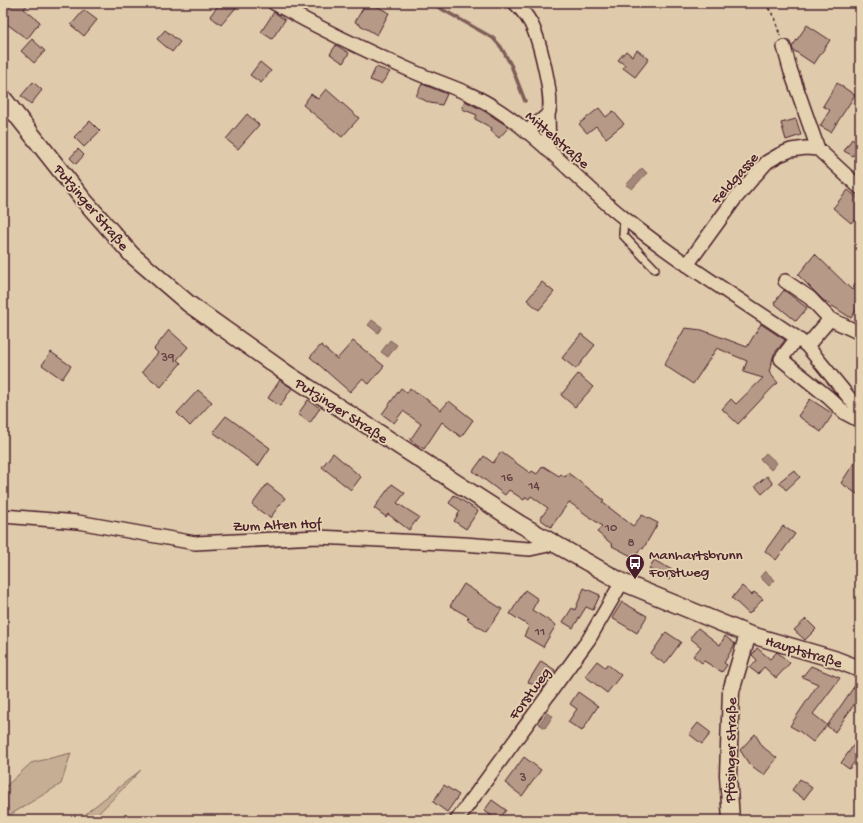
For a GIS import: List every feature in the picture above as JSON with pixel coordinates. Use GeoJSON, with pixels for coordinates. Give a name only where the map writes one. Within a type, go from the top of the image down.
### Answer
{"type":"FeatureCollection","features":[{"type":"Feature","properties":{"kind":"street","name":"Mittelstraße"},"geometry":{"type":"LineString","coordinates":[[274,3],[308,22],[408,69],[478,99],[498,110],[549,151],[624,218],[687,265],[802,342],[860,411]]}},
{"type":"Feature","properties":{"kind":"street"},"geometry":{"type":"LineString","coordinates":[[515,3],[525,12],[534,30],[544,67],[551,101],[548,114],[549,151]]}},
{"type":"Feature","properties":{"kind":"street"},"geometry":{"type":"LineString","coordinates":[[784,47],[790,70],[818,149],[860,188]]}},
{"type":"Feature","properties":{"kind":"street","name":"Putzinger Straße"},"geometry":{"type":"LineString","coordinates":[[3,98],[82,198],[127,249],[189,304],[289,376],[553,544],[622,582],[748,634]]}},
{"type":"Feature","properties":{"kind":"street"},"geometry":{"type":"LineString","coordinates":[[526,132],[548,114]]}},
{"type":"Feature","properties":{"kind":"street","name":"Feldgasse"},"geometry":{"type":"LineString","coordinates":[[687,265],[734,200],[767,162],[779,154],[791,150],[806,148],[818,149]]}},
{"type":"Feature","properties":{"kind":"street"},"geometry":{"type":"LineString","coordinates":[[785,281],[810,298],[830,319],[860,333]]}},
{"type":"Feature","properties":{"kind":"street"},"geometry":{"type":"LineString","coordinates":[[830,319],[781,359],[828,397],[845,413],[860,421]]}},
{"type":"Feature","properties":{"kind":"street","name":"Zum Alten Hof"},"geometry":{"type":"LineString","coordinates":[[3,516],[78,522],[195,543],[318,537],[463,544],[530,549],[553,544]]}},
{"type":"Feature","properties":{"kind":"street","name":"Forstweg"},"geometry":{"type":"LineString","coordinates":[[457,820],[589,638],[622,582]]}},
{"type":"Feature","properties":{"kind":"street","name":"Hauptstraße"},"geometry":{"type":"LineString","coordinates":[[748,634],[834,658],[860,669]]}},
{"type":"Feature","properties":{"kind":"street","name":"Pfösinger Straße"},"geometry":{"type":"LineString","coordinates":[[731,820],[728,775],[731,691],[748,634]]}},
{"type":"Feature","properties":{"kind":"lane"},"geometry":{"type":"LineString","coordinates":[[624,218],[623,235],[655,269]]}},
{"type":"Feature","properties":{"kind":"path"},"geometry":{"type":"LineString","coordinates":[[765,3],[775,18],[784,47]]}},
{"type":"Feature","properties":{"kind":"shaded area"},"geometry":{"type":"Polygon","coordinates":[[[642,168],[647,173],[632,189],[626,185],[642,168]]]}},
{"type":"Feature","properties":{"kind":"shaded area"},"geometry":{"type":"Polygon","coordinates":[[[372,320],[382,327],[378,333],[368,325],[372,320]]]}},
{"type":"Feature","properties":{"kind":"shaded area"},"geometry":{"type":"Polygon","coordinates":[[[390,340],[397,345],[388,357],[381,352],[390,340]]]}},
{"type":"Feature","properties":{"kind":"shaded area"},"geometry":{"type":"Polygon","coordinates":[[[766,453],[777,463],[771,470],[760,459],[766,453]]]}},
{"type":"Feature","properties":{"kind":"shaded area"},"geometry":{"type":"Polygon","coordinates":[[[765,571],[775,580],[769,586],[760,577],[765,571]]]}},
{"type":"Feature","properties":{"kind":"shaded area"},"geometry":{"type":"Polygon","coordinates":[[[547,713],[553,716],[545,728],[539,724],[547,713]]]}},
{"type":"Feature","properties":{"kind":"shaded area"},"geometry":{"type":"Polygon","coordinates":[[[71,753],[61,784],[3,819],[3,789],[31,763],[71,753]]]}},
{"type":"Feature","properties":{"kind":"shaded area"},"geometry":{"type":"Polygon","coordinates":[[[141,770],[92,820],[80,820],[90,810],[141,770]]]}},
{"type":"Feature","properties":{"kind":"building"},"geometry":{"type":"Polygon","coordinates":[[[3,3],[7,3],[12,6],[14,3],[29,3],[24,9],[40,22],[27,39],[3,21],[3,3]]]}},
{"type":"Feature","properties":{"kind":"building"},"geometry":{"type":"Polygon","coordinates":[[[220,3],[240,3],[221,25],[210,16],[220,3]]]}},
{"type":"Feature","properties":{"kind":"building"},"geometry":{"type":"Polygon","coordinates":[[[366,3],[371,3],[389,13],[377,35],[355,22],[366,3]]]}},
{"type":"Feature","properties":{"kind":"building"},"geometry":{"type":"Polygon","coordinates":[[[84,10],[97,20],[84,36],[71,25],[84,10]]]}},
{"type":"Feature","properties":{"kind":"building"},"geometry":{"type":"Polygon","coordinates":[[[274,12],[285,20],[272,39],[261,32],[274,12]]]}},
{"type":"Feature","properties":{"kind":"building"},"geometry":{"type":"Polygon","coordinates":[[[807,25],[830,40],[814,64],[793,50],[792,47],[807,25]]]}},
{"type":"Feature","properties":{"kind":"building"},"geometry":{"type":"Polygon","coordinates":[[[165,30],[180,42],[172,52],[157,39],[165,30]]]}},
{"type":"Feature","properties":{"kind":"building"},"geometry":{"type":"Polygon","coordinates":[[[32,39],[45,51],[34,63],[21,51],[32,39]]]}},
{"type":"Feature","properties":{"kind":"building"},"geometry":{"type":"Polygon","coordinates":[[[336,45],[349,53],[343,63],[330,54],[336,45]]]}},
{"type":"Feature","properties":{"kind":"building"},"geometry":{"type":"Polygon","coordinates":[[[637,50],[649,59],[635,77],[623,68],[625,65],[618,60],[626,51],[632,56],[637,50]]]}},
{"type":"Feature","properties":{"kind":"building"},"geometry":{"type":"Polygon","coordinates":[[[260,62],[271,71],[261,83],[250,75],[260,62]]]}},
{"type":"Feature","properties":{"kind":"building"},"geometry":{"type":"Polygon","coordinates":[[[376,67],[390,72],[381,84],[370,80],[376,67]]]}},
{"type":"Feature","properties":{"kind":"building"},"geometry":{"type":"Polygon","coordinates":[[[33,82],[42,90],[31,104],[21,96],[33,82]]]}},
{"type":"Feature","properties":{"kind":"building"},"geometry":{"type":"Polygon","coordinates":[[[837,83],[855,95],[831,132],[820,126],[830,110],[823,106],[837,83]]]}},
{"type":"Feature","properties":{"kind":"building"},"geometry":{"type":"Polygon","coordinates":[[[422,84],[447,94],[442,105],[430,103],[416,96],[422,84]]]}},
{"type":"Feature","properties":{"kind":"building"},"geometry":{"type":"Polygon","coordinates":[[[326,89],[359,118],[342,137],[303,105],[311,94],[318,99],[326,89]]]}},
{"type":"Feature","properties":{"kind":"building"},"geometry":{"type":"Polygon","coordinates":[[[465,101],[509,127],[499,138],[491,131],[492,128],[475,119],[477,115],[462,109],[465,101]]]}},
{"type":"Feature","properties":{"kind":"building"},"geometry":{"type":"Polygon","coordinates":[[[599,108],[606,117],[613,111],[624,124],[606,138],[596,126],[587,133],[579,124],[599,108]]]}},
{"type":"Feature","properties":{"kind":"building"},"geometry":{"type":"Polygon","coordinates":[[[247,114],[259,125],[238,149],[226,139],[247,114]]]}},
{"type":"Feature","properties":{"kind":"building"},"geometry":{"type":"Polygon","coordinates":[[[796,119],[801,135],[786,140],[781,123],[796,119]]]}},
{"type":"Feature","properties":{"kind":"building"},"geometry":{"type":"Polygon","coordinates":[[[90,121],[100,131],[84,147],[74,137],[90,121]]]}},
{"type":"Feature","properties":{"kind":"building"},"geometry":{"type":"Polygon","coordinates":[[[852,139],[860,145],[853,156],[844,151],[852,139]]]}},
{"type":"Feature","properties":{"kind":"building"},"geometry":{"type":"Polygon","coordinates":[[[78,149],[84,155],[76,164],[70,158],[78,149]]]}},
{"type":"Feature","properties":{"kind":"building"},"geometry":{"type":"Polygon","coordinates":[[[848,190],[860,200],[860,225],[854,220],[851,223],[833,208],[848,190]]]}},
{"type":"Feature","properties":{"kind":"building"},"geometry":{"type":"Polygon","coordinates":[[[815,254],[852,290],[860,275],[860,304],[851,318],[823,300],[798,275],[815,254]]]}},
{"type":"Feature","properties":{"kind":"building"},"geometry":{"type":"Polygon","coordinates":[[[542,282],[554,292],[539,310],[527,300],[542,282]]]}},
{"type":"Feature","properties":{"kind":"building"},"geometry":{"type":"Polygon","coordinates":[[[784,290],[807,308],[796,321],[774,303],[784,290]]]}},
{"type":"Feature","properties":{"kind":"building"},"geometry":{"type":"Polygon","coordinates":[[[761,324],[785,340],[774,354],[769,372],[778,383],[738,424],[722,409],[731,399],[736,404],[763,378],[743,372],[747,361],[717,348],[693,384],[664,365],[685,328],[702,330],[747,347],[761,324]]]}},
{"type":"Feature","properties":{"kind":"building"},"geometry":{"type":"Polygon","coordinates":[[[169,330],[188,347],[177,360],[181,363],[161,387],[142,372],[158,353],[154,349],[169,330]]]}},
{"type":"Feature","properties":{"kind":"building"},"geometry":{"type":"Polygon","coordinates":[[[581,334],[595,345],[576,369],[562,358],[581,334]]]}},
{"type":"Feature","properties":{"kind":"building"},"geometry":{"type":"Polygon","coordinates":[[[353,341],[384,366],[369,384],[362,379],[350,392],[310,357],[321,345],[337,359],[353,341]]]}},
{"type":"Feature","properties":{"kind":"building"},"geometry":{"type":"Polygon","coordinates":[[[51,352],[71,366],[62,379],[42,365],[51,352]]]}},
{"type":"Feature","properties":{"kind":"building"},"geometry":{"type":"Polygon","coordinates":[[[578,374],[593,387],[575,407],[561,395],[578,374]]]}},
{"type":"Feature","properties":{"kind":"building"},"geometry":{"type":"Polygon","coordinates":[[[280,380],[292,388],[280,406],[268,398],[280,380]]]}},
{"type":"Feature","properties":{"kind":"building"},"geometry":{"type":"Polygon","coordinates":[[[401,388],[407,393],[410,388],[441,410],[449,401],[473,420],[461,437],[442,422],[424,449],[410,440],[421,424],[403,411],[394,423],[382,414],[401,388]]]}},
{"type":"Feature","properties":{"kind":"building"},"geometry":{"type":"Polygon","coordinates":[[[198,390],[212,402],[190,426],[177,413],[198,390]]]}},
{"type":"Feature","properties":{"kind":"building"},"geometry":{"type":"Polygon","coordinates":[[[810,399],[833,414],[821,432],[798,416],[810,399]]]}},
{"type":"Feature","properties":{"kind":"building"},"geometry":{"type":"Polygon","coordinates":[[[308,400],[320,408],[310,423],[298,414],[308,400]]]}},
{"type":"Feature","properties":{"kind":"building"},"geometry":{"type":"Polygon","coordinates":[[[226,416],[270,448],[258,466],[213,432],[226,416]]]}},
{"type":"Feature","properties":{"kind":"building"},"geometry":{"type":"Polygon","coordinates":[[[501,452],[530,473],[532,471],[537,474],[543,466],[559,476],[561,474],[565,477],[568,473],[604,500],[602,502],[633,526],[642,515],[658,523],[643,549],[641,548],[635,558],[612,546],[613,545],[597,532],[602,526],[569,502],[551,527],[540,519],[548,508],[531,496],[529,499],[526,497],[524,500],[509,490],[505,495],[473,471],[484,456],[493,463],[501,452]]]}},
{"type":"Feature","properties":{"kind":"building"},"geometry":{"type":"Polygon","coordinates":[[[333,453],[361,477],[351,490],[322,467],[333,453]]]}},
{"type":"Feature","properties":{"kind":"building"},"geometry":{"type":"Polygon","coordinates":[[[860,454],[860,496],[841,483],[860,454]]]}},
{"type":"Feature","properties":{"kind":"building"},"geometry":{"type":"Polygon","coordinates":[[[794,470],[800,477],[786,490],[779,482],[794,470]]]}},
{"type":"Feature","properties":{"kind":"building"},"geometry":{"type":"Polygon","coordinates":[[[767,476],[773,484],[762,494],[755,486],[767,476]]]}},
{"type":"Feature","properties":{"kind":"building"},"geometry":{"type":"Polygon","coordinates":[[[267,484],[285,498],[270,518],[252,505],[267,484]]]}},
{"type":"Feature","properties":{"kind":"building"},"geometry":{"type":"Polygon","coordinates":[[[392,484],[405,493],[397,503],[419,517],[409,530],[388,514],[386,517],[374,508],[392,484]]]}},
{"type":"Feature","properties":{"kind":"building"},"geometry":{"type":"Polygon","coordinates":[[[454,495],[478,511],[466,529],[454,521],[460,511],[449,503],[454,495]]]}},
{"type":"Feature","properties":{"kind":"building"},"geometry":{"type":"Polygon","coordinates":[[[783,526],[795,534],[776,560],[765,551],[783,526]]]}},
{"type":"Feature","properties":{"kind":"building"},"geometry":{"type":"Polygon","coordinates":[[[654,560],[674,571],[669,580],[649,569],[654,560]]]}},
{"type":"Feature","properties":{"kind":"building"},"geometry":{"type":"Polygon","coordinates":[[[464,584],[502,609],[486,632],[467,619],[469,617],[450,606],[464,584]]]}},
{"type":"Feature","properties":{"kind":"building"},"geometry":{"type":"Polygon","coordinates":[[[742,586],[752,595],[754,592],[763,599],[749,614],[732,598],[742,586]]]}},
{"type":"Feature","properties":{"kind":"building"},"geometry":{"type":"Polygon","coordinates":[[[584,588],[600,595],[593,610],[586,607],[573,628],[563,622],[572,608],[575,610],[584,588]]]}},
{"type":"Feature","properties":{"kind":"building"},"geometry":{"type":"Polygon","coordinates":[[[525,590],[538,599],[532,610],[556,625],[543,647],[524,636],[529,626],[510,614],[525,590]]]}},
{"type":"Feature","properties":{"kind":"building"},"geometry":{"type":"Polygon","coordinates":[[[622,602],[647,616],[637,633],[612,618],[622,602]]]}},
{"type":"Feature","properties":{"kind":"building"},"geometry":{"type":"Polygon","coordinates":[[[806,619],[816,629],[805,640],[794,630],[806,619]]]}},
{"type":"Feature","properties":{"kind":"building"},"geometry":{"type":"Polygon","coordinates":[[[698,628],[720,645],[725,636],[735,644],[724,663],[727,665],[722,672],[704,661],[702,663],[693,656],[701,647],[690,638],[698,628]]]}},
{"type":"Feature","properties":{"kind":"building"},"geometry":{"type":"Polygon","coordinates":[[[666,632],[681,642],[665,664],[651,654],[666,632]]]}},
{"type":"Feature","properties":{"kind":"building"},"geometry":{"type":"Polygon","coordinates":[[[757,648],[770,659],[777,652],[790,663],[776,678],[764,667],[758,674],[750,668],[757,660],[752,655],[757,648]]]}},
{"type":"Feature","properties":{"kind":"building"},"geometry":{"type":"Polygon","coordinates":[[[541,661],[555,670],[542,690],[528,682],[541,661]]]}},
{"type":"Feature","properties":{"kind":"building"},"geometry":{"type":"Polygon","coordinates":[[[597,661],[605,667],[607,664],[621,675],[607,693],[585,676],[597,661]]]}},
{"type":"Feature","properties":{"kind":"building"},"geometry":{"type":"Polygon","coordinates":[[[811,666],[840,678],[813,714],[827,725],[813,742],[790,726],[818,684],[802,677],[811,666]]]}},
{"type":"Feature","properties":{"kind":"building"},"geometry":{"type":"Polygon","coordinates":[[[860,678],[860,696],[835,732],[827,726],[860,678]]]}},
{"type":"Feature","properties":{"kind":"building"},"geometry":{"type":"Polygon","coordinates":[[[578,692],[598,706],[582,731],[568,722],[577,709],[570,704],[578,692]]]}},
{"type":"Feature","properties":{"kind":"building"},"geometry":{"type":"Polygon","coordinates":[[[698,723],[711,733],[702,744],[689,734],[698,723]]]}},
{"type":"Feature","properties":{"kind":"building"},"geometry":{"type":"Polygon","coordinates":[[[755,734],[763,747],[777,758],[764,775],[749,764],[740,750],[755,734]]]}},
{"type":"Feature","properties":{"kind":"building"},"geometry":{"type":"Polygon","coordinates":[[[860,736],[860,755],[849,769],[841,763],[860,736]]]}},
{"type":"Feature","properties":{"kind":"building"},"geometry":{"type":"Polygon","coordinates":[[[524,757],[541,770],[522,796],[505,783],[524,757]]]}},
{"type":"Feature","properties":{"kind":"building"},"geometry":{"type":"Polygon","coordinates":[[[800,779],[812,788],[804,799],[792,790],[800,779]]]}},
{"type":"Feature","properties":{"kind":"building"},"geometry":{"type":"Polygon","coordinates":[[[444,785],[459,795],[447,812],[433,802],[444,785]]]}},
{"type":"Feature","properties":{"kind":"building"},"geometry":{"type":"Polygon","coordinates":[[[492,800],[506,810],[499,820],[487,820],[491,815],[484,811],[492,800]]]}},
{"type":"Feature","properties":{"kind":"waterway"},"geometry":{"type":"LineString","coordinates":[[431,3],[493,38],[501,47],[511,65],[525,101]]}},
{"type":"Feature","properties":{"kind":"place","name":"Manhartsbrunn Forstweg"},"geometry":{"type":"Point","coordinates":[635,580]}}]}
